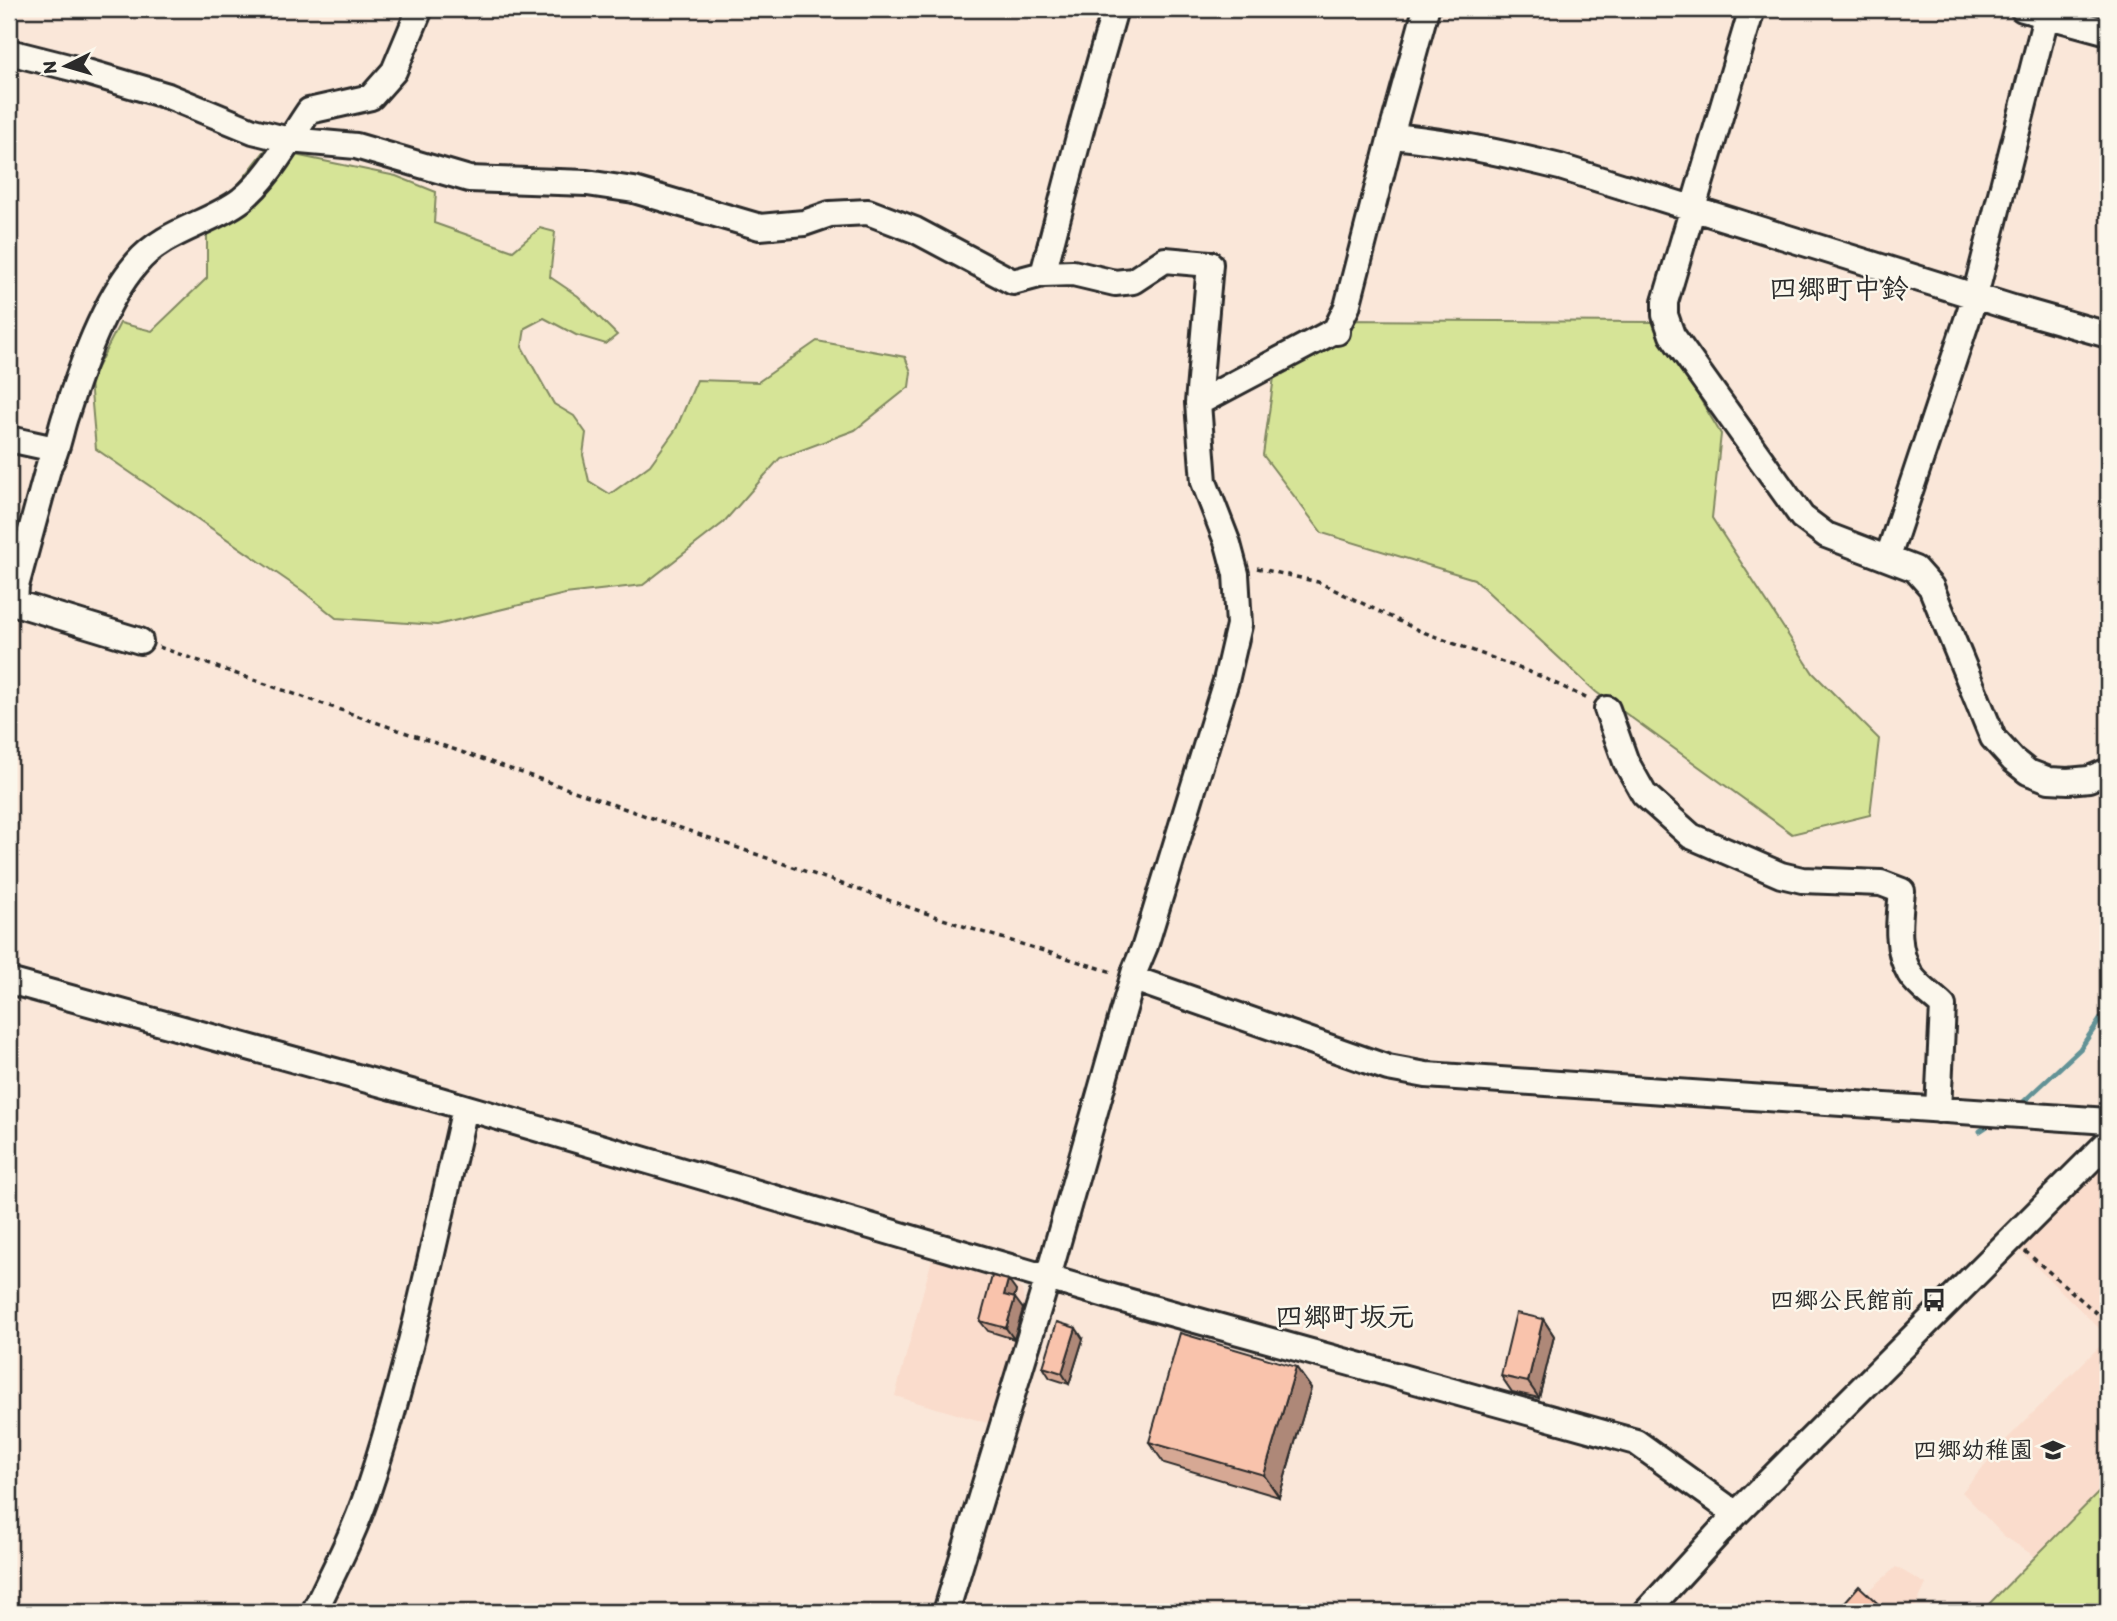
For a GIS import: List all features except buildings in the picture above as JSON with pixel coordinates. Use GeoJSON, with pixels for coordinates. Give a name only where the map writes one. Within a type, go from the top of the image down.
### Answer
{"type":"FeatureCollection","features":[{"type":"Feature","properties":{"kind":"street"},"geometry":{"type":"LineString","coordinates":[[140,641],[16,603],[16,586],[55,449],[93,340],[122,281],[138,261],[165,240],[240,201],[259,182],[309,111],[371,97],[394,71],[420,9]]}},
{"type":"Feature","properties":{"kind":"street"},"geometry":{"type":"LineString","coordinates":[[1043,274],[1115,9]]}},
{"type":"Feature","properties":{"kind":"street"},"geometry":{"type":"LineString","coordinates":[[1198,403],[1332,332],[1337,332],[1347,307],[1426,9]]}},
{"type":"Feature","properties":{"kind":"street"},"geometry":{"type":"LineString","coordinates":[[1752,9],[1665,302],[1665,315],[1671,335],[1802,517],[1826,535],[1915,569],[1931,587],[1993,738],[2013,760],[2028,772],[2049,779],[2079,780],[2108,771]]}},
{"type":"Feature","properties":{"kind":"street"},"geometry":{"type":"LineString","coordinates":[[1888,557],[1975,296],[2039,11],[2108,32]]}},
{"type":"Feature","properties":{"kind":"street"},"geometry":{"type":"LineString","coordinates":[[9,52],[167,96],[253,131],[289,140],[356,146],[469,179],[587,183],[634,190],[760,227],[804,223],[830,214],[868,212],[915,230],[1013,282],[1043,274],[1073,273],[1115,283],[1133,281],[1165,260],[1210,264],[1198,403],[1204,482],[1228,544],[1236,574],[1238,625],[1226,681],[1134,979],[1048,1277],[946,1612]]}},
{"type":"Feature","properties":{"kind":"street"},"geometry":{"type":"LineString","coordinates":[[1391,136],[1419,138],[1499,152],[1560,167],[2108,335]]}},
{"type":"Feature","properties":{"kind":"street"},"geometry":{"type":"LineString","coordinates":[[9,439],[55,449]]}},
{"type":"Feature","properties":{"kind":"street"},"geometry":{"type":"LineString","coordinates":[[1607,709],[1626,762],[1644,794],[1691,836],[1781,875],[1802,880],[1881,883],[1902,891],[1898,924],[1900,951],[1911,976],[1943,1006],[1938,1110]]}},
{"type":"Feature","properties":{"kind":"street"},"geometry":{"type":"LineString","coordinates":[[1134,979],[1388,1068],[1426,1075],[2108,1121]]}},
{"type":"Feature","properties":{"kind":"street"},"geometry":{"type":"LineString","coordinates":[[9,981],[465,1108],[1048,1277],[1636,1442],[1737,1514]]}},
{"type":"Feature","properties":{"kind":"street"},"geometry":{"type":"LineString","coordinates":[[314,1612],[368,1493],[400,1385],[465,1108]]}},
{"type":"Feature","properties":{"kind":"street"},"geometry":{"type":"LineString","coordinates":[[1646,1612],[1737,1514],[2108,1142]]}},
{"type":"Feature","properties":{"kind":"path"},"geometry":{"type":"LineString","coordinates":[[1233,563],[1318,582],[1418,630],[1540,676],[1607,709]]}},
{"type":"Feature","properties":{"kind":"path"},"geometry":{"type":"LineString","coordinates":[[140,641],[966,927],[1134,979]]}},
{"type":"Feature","properties":{"kind":"path"},"geometry":{"type":"LineString","coordinates":[[2012,1240],[2108,1323]]}},
{"type":"Feature","properties":{"kind":"shaded area"},"geometry":{"type":"Polygon","coordinates":[[[2108,1161],[2108,1337],[2017,1248],[2108,1161]]]}},
{"type":"Feature","properties":{"kind":"shaded area"},"geometry":{"type":"Polygon","coordinates":[[[932,1259],[1016,1285],[1022,1290],[1025,1309],[991,1424],[895,1396],[932,1259]]]}},
{"type":"Feature","properties":{"kind":"shaded area","name":"四郷幼稚園"},"geometry":{"type":"Polygon","coordinates":[[[2108,1338],[2108,1536],[2061,1574],[2004,1536],[1962,1492],[2006,1440],[2108,1338]]]}},
{"type":"Feature","properties":{"kind":"shaded area"},"geometry":{"type":"Polygon","coordinates":[[[1896,1567],[1926,1584],[1913,1612],[1845,1612],[1896,1567]]]}},
{"type":"Feature","properties":{"kind":"green space"},"geometry":{"type":"Polygon","coordinates":[[[266,149],[396,176],[436,192],[434,223],[513,251],[540,228],[555,232],[550,277],[578,296],[617,335],[606,344],[576,335],[544,318],[525,328],[522,347],[554,404],[574,416],[586,433],[583,455],[589,481],[610,494],[650,465],[676,429],[697,380],[758,382],[817,341],[905,357],[911,372],[909,387],[855,430],[780,458],[723,523],[643,585],[565,594],[437,625],[336,618],[304,592],[96,449],[90,381],[120,323],[152,331],[207,278],[207,225],[266,149]]]}},
{"type":"Feature","properties":{"kind":"green space"},"geometry":{"type":"Polygon","coordinates":[[[1335,320],[1654,322],[1721,434],[1712,518],[1813,673],[1879,739],[1870,815],[1792,834],[1596,692],[1474,579],[1322,533],[1263,455],[1275,370],[1335,320]]]}},
{"type":"Feature","properties":{"kind":"green space"},"geometry":{"type":"Polygon","coordinates":[[[2108,1483],[2108,1612],[1981,1612],[2108,1483]]]}},
{"type":"Feature","properties":{"kind":"waterway"},"geometry":{"type":"LineString","coordinates":[[2018,1107],[2080,1049],[2108,1008]]}},
{"type":"Feature","properties":{"kind":"waterway"},"geometry":{"type":"LineString","coordinates":[[1980,1131],[1992,1123]]}},
{"type":"Feature","properties":{"kind":"place","name":"四郷公民館前"},"geometry":{"type":"Point","coordinates":[1934,1300]}},
{"type":"Feature","properties":{"kind":"place","name":"四郷幼稚園"},"geometry":{"type":"Point","coordinates":[2053,1450]}},
{"type":"Feature","properties":{"kind":"district","name":"四郷町中鈴"},"geometry":{"type":"Point","coordinates":[1839,288]}},
{"type":"Feature","properties":{"kind":"district","name":"四郷町坂元"},"geometry":{"type":"Point","coordinates":[1345,1316]}}]}
